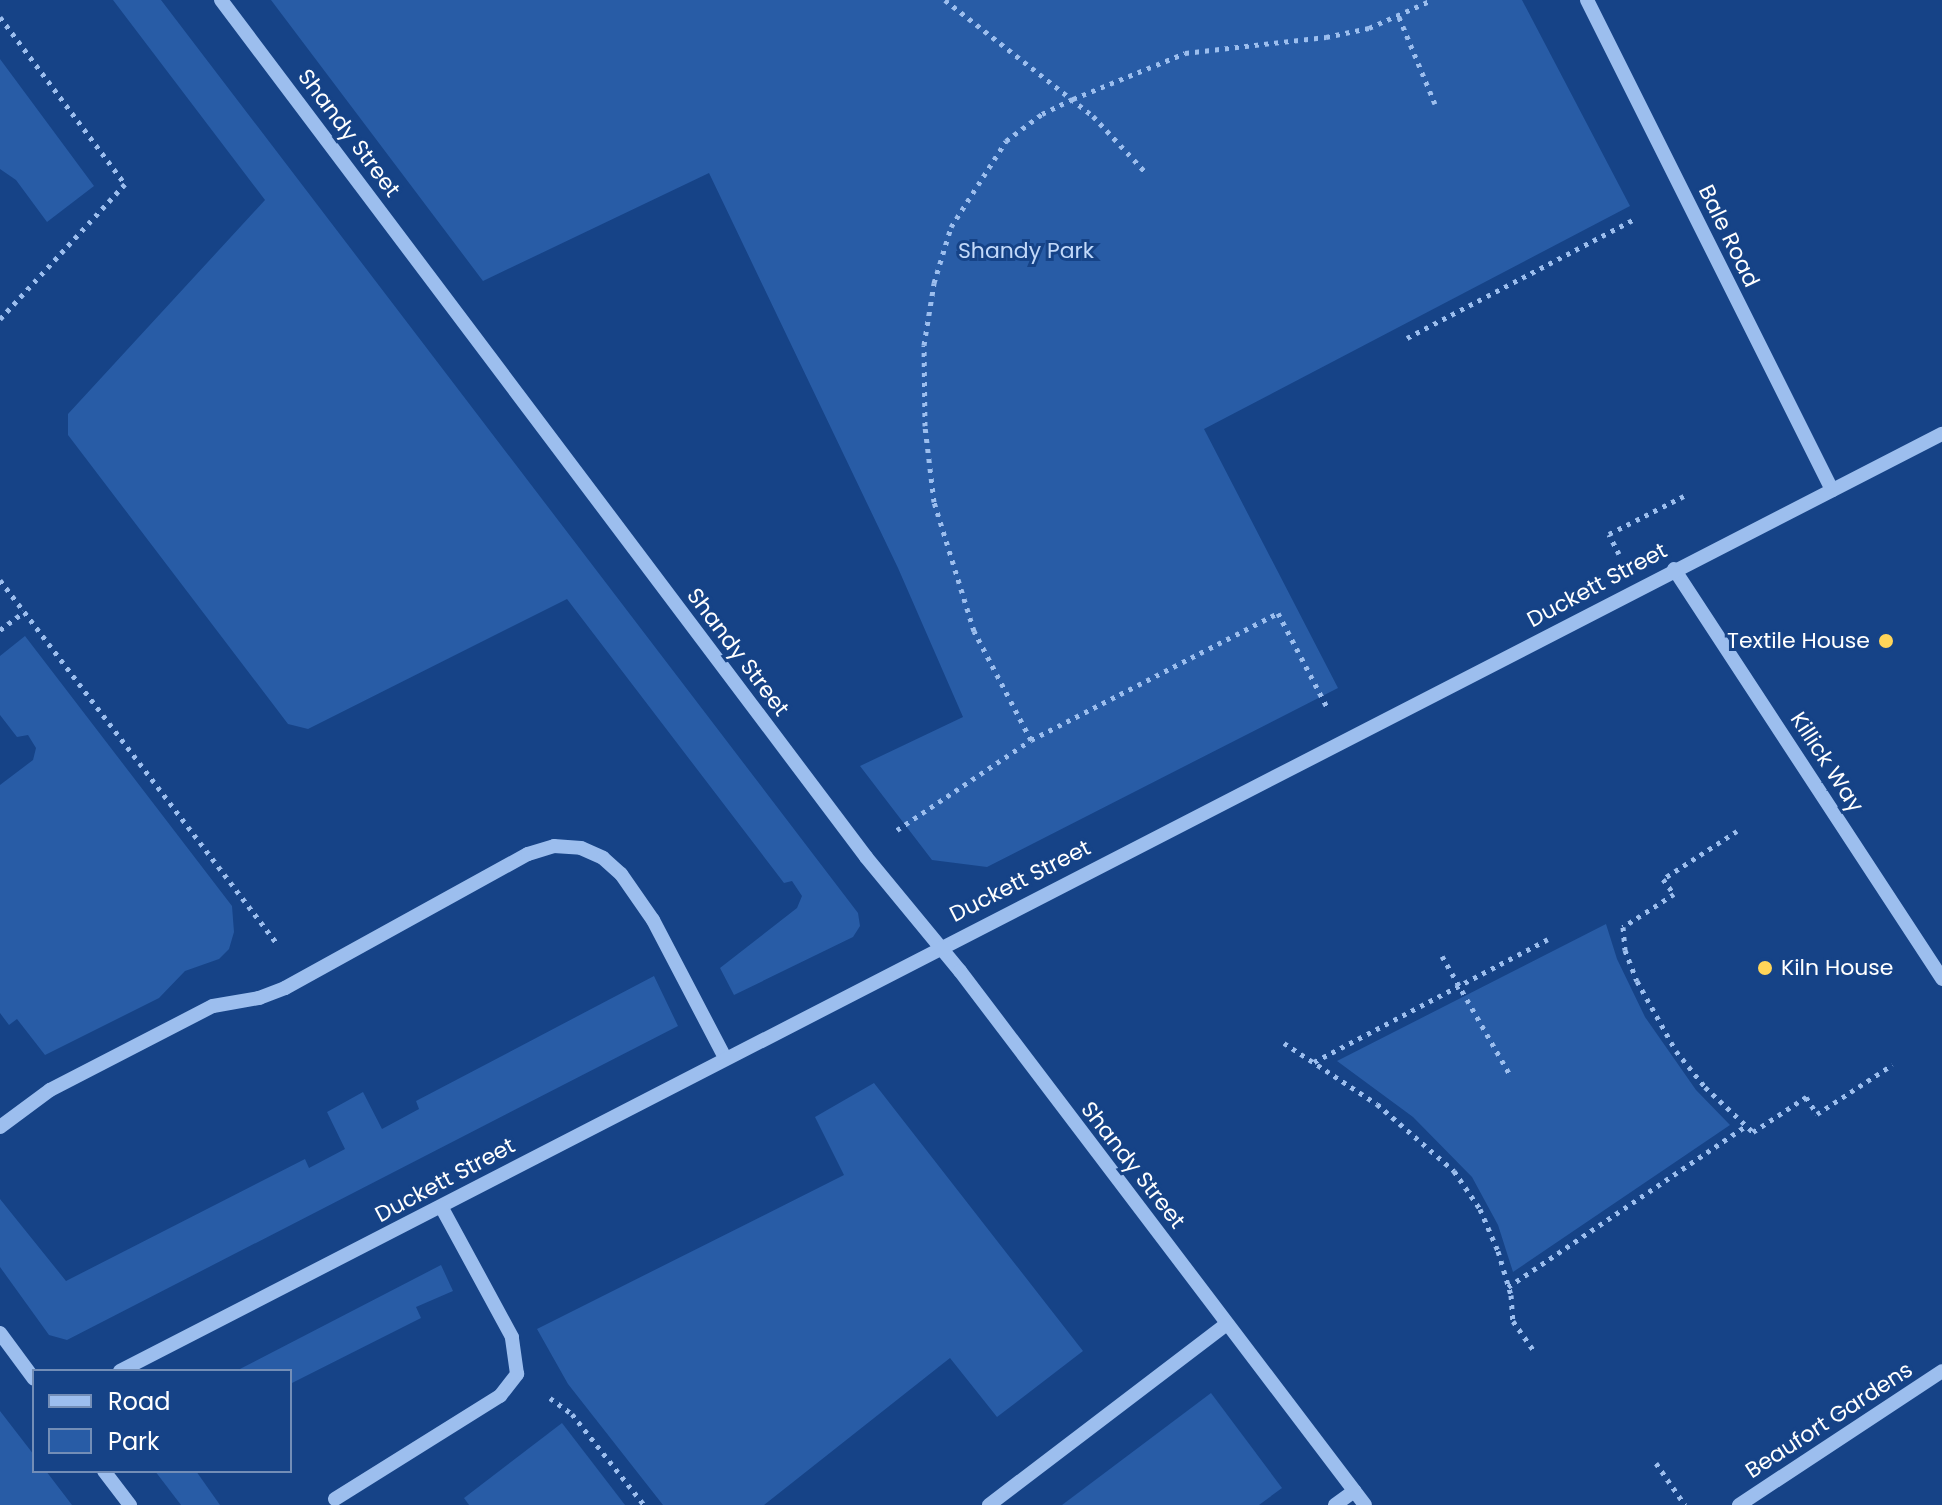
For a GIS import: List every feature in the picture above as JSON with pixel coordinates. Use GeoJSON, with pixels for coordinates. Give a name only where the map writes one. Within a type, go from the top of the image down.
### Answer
{"type":"FeatureCollection","features":[{"type":"Feature","properties":{"kind":"street","name":"Shandy Street"},"geometry":{"type":"LineString","coordinates":[[221,0],[866,857],[940,946],[1365,1505]]}},
{"type":"Feature","properties":{"kind":"street","name":"Bale Road"},"geometry":{"type":"LineString","coordinates":[[1587,0],[1832,490]]}},
{"type":"Feature","properties":{"kind":"street","name":"Duckett Street"},"geometry":{"type":"LineString","coordinates":[[124,1369],[442,1208],[940,946],[1942,434]]}},
{"type":"Feature","properties":{"kind":"street","name":"Killick Way"},"geometry":{"type":"LineString","coordinates":[[1674,569],[1942,979]]}},
{"type":"Feature","properties":{"kind":"street"},"geometry":{"type":"LineString","coordinates":[[0,1127],[50,1090],[213,1006],[259,998],[303,979],[332,960],[528,854],[554,846],[581,848],[603,858],[637,896],[725,1058]]}},
{"type":"Feature","properties":{"kind":"street"},"geometry":{"type":"LineString","coordinates":[[335,1499],[500,1396],[517,1374],[512,1337],[442,1208]]}},
{"type":"Feature","properties":{"kind":"street"},"geometry":{"type":"LineString","coordinates":[[989,1505],[1227,1324]]}},
{"type":"Feature","properties":{"kind":"street"},"geometry":{"type":"LineString","coordinates":[[0,1333],[32,1376]]}},
{"type":"Feature","properties":{"kind":"street","name":"Beaufort Gardens"},"geometry":{"type":"LineString","coordinates":[[1739,1505],[1942,1371]]}},
{"type":"Feature","properties":{"kind":"street"},"geometry":{"type":"LineString","coordinates":[[106,1473],[130,1505]]}},
{"type":"Feature","properties":{"kind":"street"},"geometry":{"type":"LineString","coordinates":[[1335,1505],[1354,1491]]}},
{"type":"Feature","properties":{"kind":"path"},"geometry":{"type":"LineString","coordinates":[[945,0],[1073,99],[1147,174]]}},
{"type":"Feature","properties":{"kind":"path"},"geometry":{"type":"LineString","coordinates":[[1031,740],[974,631],[934,502],[925,426],[924,345],[934,283],[951,227],[1006,141],[1042,114],[1073,99],[1185,53],[1326,37],[1369,28],[1432,0]]}},
{"type":"Feature","properties":{"kind":"path"},"geometry":{"type":"LineString","coordinates":[[0,17],[125,184],[0,319]]}},
{"type":"Feature","properties":{"kind":"path"},"geometry":{"type":"LineString","coordinates":[[1399,17],[1435,104]]}},
{"type":"Feature","properties":{"kind":"path"},"geometry":{"type":"LineString","coordinates":[[1407,338],[1637,218]]}},
{"type":"Feature","properties":{"kind":"path"},"geometry":{"type":"LineString","coordinates":[[1619,554],[1609,534],[1684,496]]}},
{"type":"Feature","properties":{"kind":"path"},"geometry":{"type":"LineString","coordinates":[[0,580],[303,979]]}},
{"type":"Feature","properties":{"kind":"path"},"geometry":{"type":"LineString","coordinates":[[0,630],[24,612]]}},
{"type":"Feature","properties":{"kind":"path"},"geometry":{"type":"LineString","coordinates":[[866,857],[905,822],[1031,740],[1278,613],[1344,740]]}},
{"type":"Feature","properties":{"kind":"path"},"geometry":{"type":"LineString","coordinates":[[1737,831],[1663,879],[1674,894],[1623,927],[1625,950],[1637,981],[1676,1051],[1705,1087],[1753,1132],[1806,1097],[1817,1114],[1892,1065]]}},
{"type":"Feature","properties":{"kind":"path"},"geometry":{"type":"LineString","coordinates":[[1314,1062],[1548,939]]}},
{"type":"Feature","properties":{"kind":"path"},"geometry":{"type":"LineString","coordinates":[[1442,956],[1509,1073]]}},
{"type":"Feature","properties":{"kind":"path"},"geometry":{"type":"LineString","coordinates":[[1284,1043],[1377,1104],[1454,1171],[1480,1209],[1508,1287],[1513,1321],[1533,1350]]}},
{"type":"Feature","properties":{"kind":"path"},"geometry":{"type":"LineString","coordinates":[[1508,1287],[1746,1126]]}},
{"type":"Feature","properties":{"kind":"path"},"geometry":{"type":"LineString","coordinates":[[517,1374],[572,1414],[644,1505]]}},
{"type":"Feature","properties":{"kind":"path"},"geometry":{"type":"LineString","coordinates":[[1656,1463],[1685,1505]]}},
{"type":"Feature","properties":{"kind":"green space"},"geometry":{"type":"Polygon","coordinates":[[[113,0],[161,0],[858,913],[860,926],[853,937],[734,995],[720,968],[797,908],[802,896],[792,881],[784,883],[567,599],[308,729],[288,724],[68,435],[68,414],[265,200],[113,0]]]}},
{"type":"Feature","properties":{"kind":"green space","name":"Shandy Park"},"geometry":{"type":"Polygon","coordinates":[[[271,0],[1522,0],[1630,206],[1204,429],[1338,688],[987,867],[932,860],[860,766],[963,717],[898,568],[709,173],[483,281],[271,0]]]}},
{"type":"Feature","properties":{"kind":"green space"},"geometry":{"type":"Polygon","coordinates":[[[0,59],[94,186],[47,222],[16,180],[0,169],[0,59]]]}},
{"type":"Feature","properties":{"kind":"green space"},"geometry":{"type":"Polygon","coordinates":[[[25,636],[232,906],[234,932],[229,949],[219,959],[185,971],[159,998],[45,1055],[17,1019],[9,1025],[0,1013],[0,785],[33,760],[36,748],[28,735],[17,737],[0,715],[0,656],[25,636]]]}},
{"type":"Feature","properties":{"kind":"green space"},"geometry":{"type":"Polygon","coordinates":[[[1606,924],[1617,959],[1645,1017],[1696,1090],[1730,1125],[1513,1272],[1498,1225],[1472,1177],[1413,1117],[1337,1061],[1606,924]]]}},
{"type":"Feature","properties":{"kind":"green space"},"geometry":{"type":"Polygon","coordinates":[[[654,976],[678,1026],[67,1340],[49,1335],[0,1267],[0,1199],[66,1281],[305,1159],[309,1168],[345,1149],[327,1112],[363,1092],[382,1129],[419,1109],[416,1101],[654,976]]]}},
{"type":"Feature","properties":{"kind":"green space"},"geometry":{"type":"Polygon","coordinates":[[[874,1083],[1083,1351],[997,1417],[950,1358],[764,1505],[663,1505],[568,1384],[537,1329],[844,1175],[815,1117],[874,1083]]]}},
{"type":"Feature","properties":{"kind":"green space"},"geometry":{"type":"Polygon","coordinates":[[[441,1265],[453,1291],[416,1307],[421,1318],[292,1383],[292,1369],[240,1369],[441,1265]]]}},
{"type":"Feature","properties":{"kind":"green space"},"geometry":{"type":"Polygon","coordinates":[[[1211,1393],[1282,1488],[1259,1505],[1062,1505],[1211,1393]]]}},
{"type":"Feature","properties":{"kind":"green space"},"geometry":{"type":"Polygon","coordinates":[[[0,1411],[32,1452],[32,1473],[48,1473],[72,1505],[0,1505],[0,1411]]]}},
{"type":"Feature","properties":{"kind":"green space"},"geometry":{"type":"Polygon","coordinates":[[[562,1423],[625,1505],[469,1505],[464,1498],[562,1423]]]}},
{"type":"Feature","properties":{"kind":"green space"},"geometry":{"type":"Polygon","coordinates":[[[157,1473],[197,1473],[220,1505],[181,1505],[157,1473]]]}},
{"type":"Feature","properties":{"kind":"place","name":"Textile House"},"geometry":{"type":"Point","coordinates":[1886,641]}},
{"type":"Feature","properties":{"kind":"place","name":"Kiln House"},"geometry":{"type":"Point","coordinates":[1765,968]}}]}
